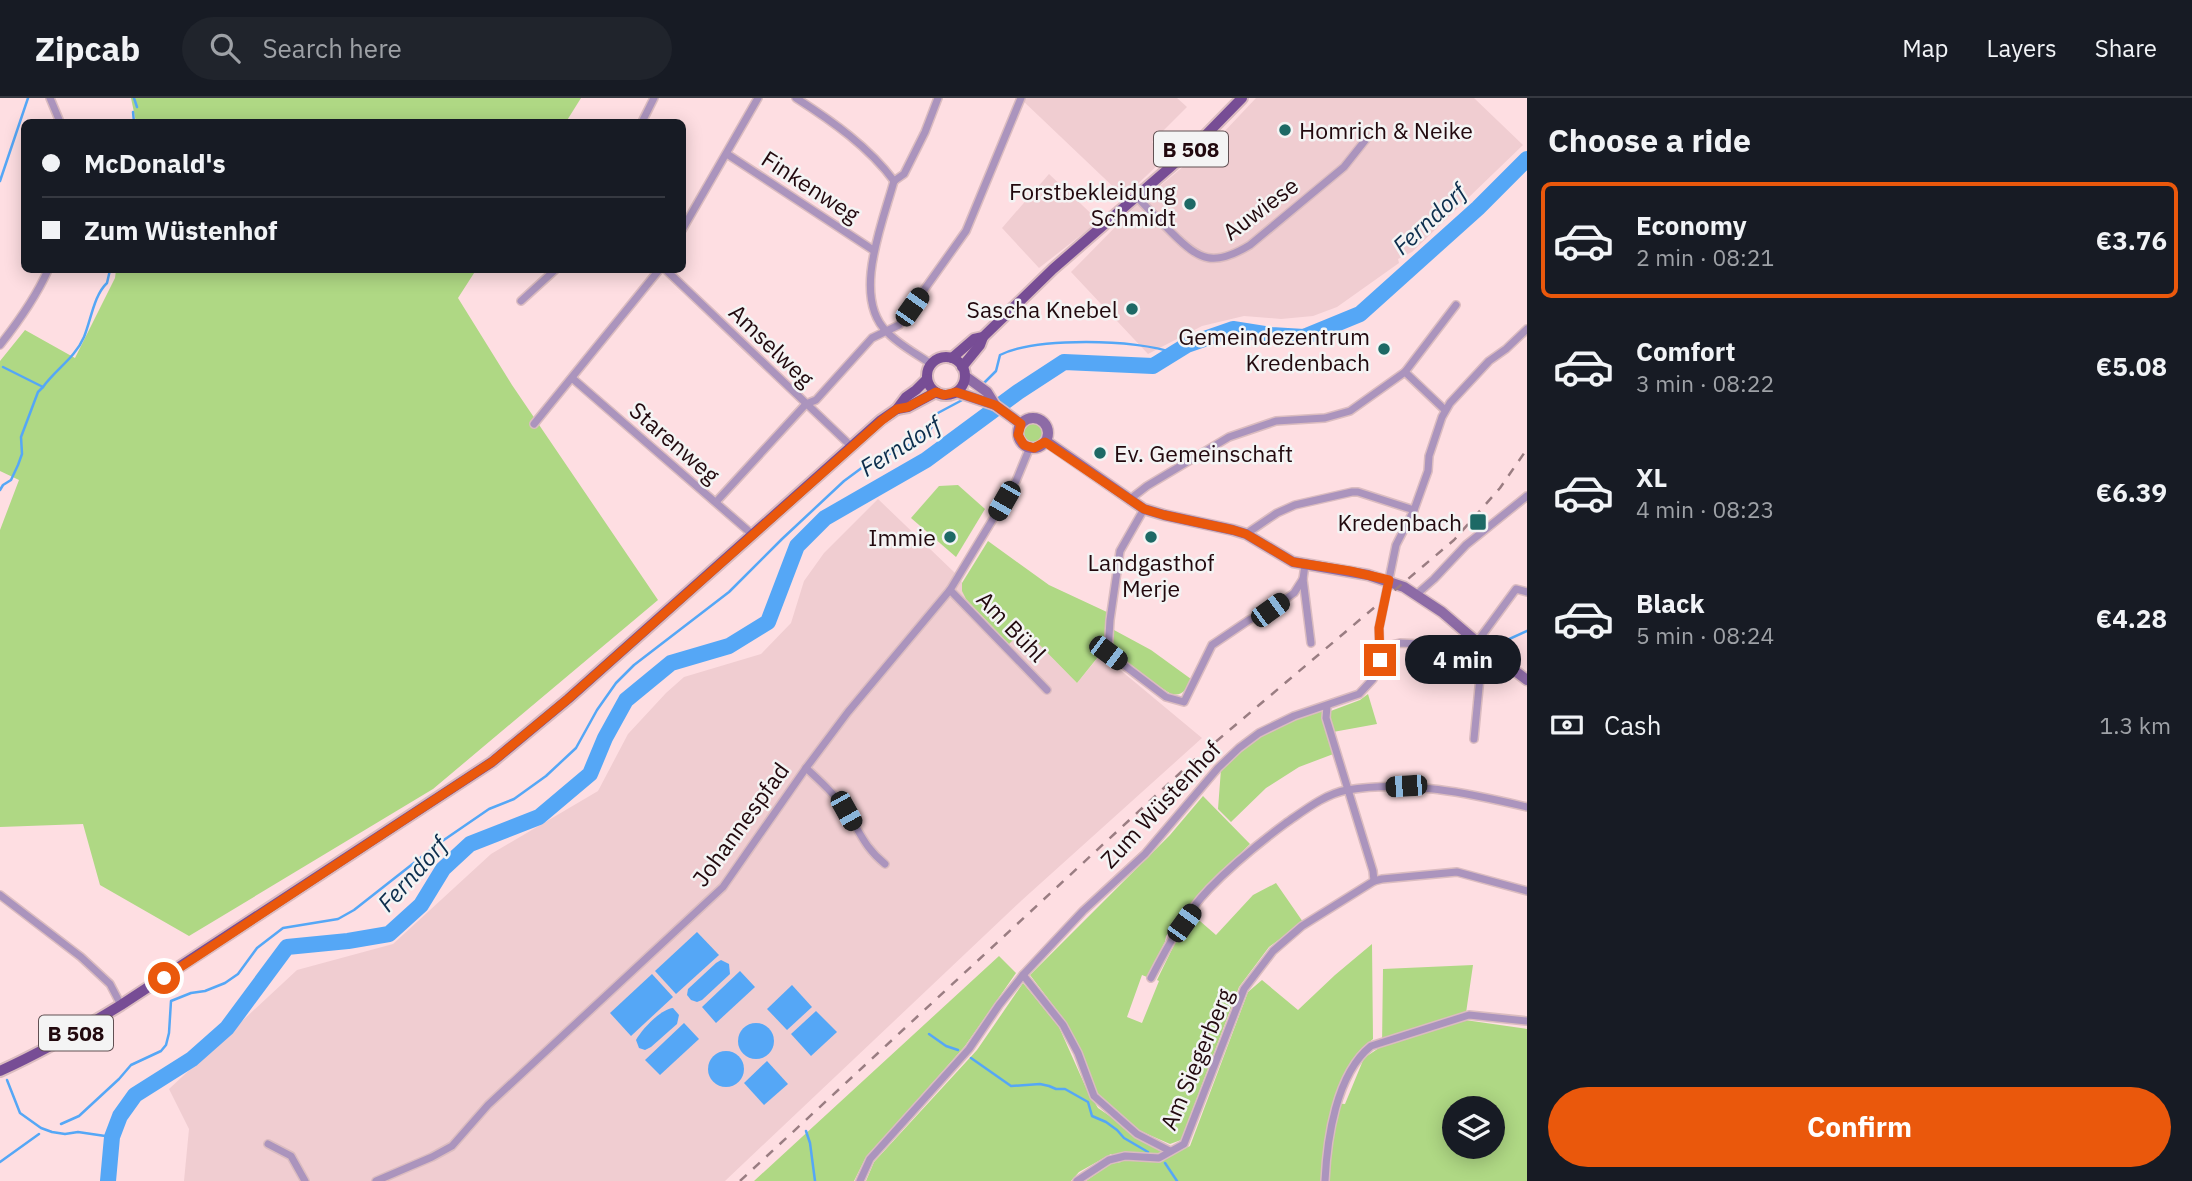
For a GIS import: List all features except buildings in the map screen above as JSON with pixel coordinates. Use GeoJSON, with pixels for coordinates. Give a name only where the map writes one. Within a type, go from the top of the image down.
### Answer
{"type":"FeatureCollection","features":[{"type":"Feature","properties":{"kind":"main road","name":"B 508"},"geometry":{"type":"LineString","coordinates":[[897,409],[908,407],[936,392],[944,395],[956,392],[964,382],[964,372],[983,337],[1037,284],[1198,143],[1242,98]]}},
{"type":"Feature","properties":{"kind":"main road","name":"B 508"},"geometry":{"type":"LineString","coordinates":[[931,364],[939,358],[952,358],[974,340],[983,337]]}},
{"type":"Feature","properties":{"kind":"main road"},"geometry":{"type":"LineString","coordinates":[[952,358],[986,392],[995,405],[1021,424]]}},
{"type":"Feature","properties":{"kind":"main road"},"geometry":{"type":"LineString","coordinates":[[931,364],[927,379],[936,392]]}},
{"type":"Feature","properties":{"kind":"main road","name":"B 508"},"geometry":{"type":"LineString","coordinates":[[0,1071],[69,1036],[121,1005],[492,762],[568,699],[897,409],[906,397],[927,379]]}},
{"type":"Feature","properties":{"kind":"main road"},"geometry":{"type":"LineString","coordinates":[[956,392],[995,405]]}},
{"type":"Feature","properties":{"kind":"main road"},"geometry":{"type":"LineString","coordinates":[[1031,418],[1042,421],[1048,431],[1045,442],[1039,447],[1024,445],[1018,431],[1021,424],[1031,418]]}},
{"type":"Feature","properties":{"kind":"main road"},"geometry":{"type":"LineString","coordinates":[[1045,442],[1144,509],[1246,534],[1283,557],[1305,565],[1389,580],[1418,594],[1527,680]]}},
{"type":"Feature","properties":{"kind":"street"},"geometry":{"type":"LineString","coordinates":[[50,98],[59,119]]}},
{"type":"Feature","properties":{"kind":"street"},"geometry":{"type":"LineString","coordinates":[[644,119],[654,98]]}},
{"type":"Feature","properties":{"kind":"street"},"geometry":{"type":"LineString","coordinates":[[686,223],[758,98]]}},
{"type":"Feature","properties":{"kind":"street"},"geometry":{"type":"LineString","coordinates":[[796,98],[835,123],[883,166],[894,181]]}},
{"type":"Feature","properties":{"kind":"street"},"geometry":{"type":"LineString","coordinates":[[931,364],[886,332],[876,317],[871,281],[873,250],[894,181],[904,174],[938,98]]}},
{"type":"Feature","properties":{"kind":"street"},"geometry":{"type":"LineString","coordinates":[[716,502],[806,404],[816,400],[872,338],[899,325],[966,231],[1021,98]]}},
{"type":"Feature","properties":{"kind":"street","name":"Auwiese"},"geometry":{"type":"LineString","coordinates":[[1136,197],[1194,254],[1223,258],[1250,245],[1344,167],[1367,138]]}},
{"type":"Feature","properties":{"kind":"street","name":"Finkenweg"},"geometry":{"type":"LineString","coordinates":[[727,154],[873,250]]}},
{"type":"Feature","properties":{"kind":"street"},"geometry":{"type":"LineString","coordinates":[[0,345],[25,312],[46,273]]}},
{"type":"Feature","properties":{"kind":"street"},"geometry":{"type":"LineString","coordinates":[[521,301],[552,273]]}},
{"type":"Feature","properties":{"kind":"street"},"geometry":{"type":"LineString","coordinates":[[534,424],[657,273]]}},
{"type":"Feature","properties":{"kind":"street","name":"Amselweg"},"geometry":{"type":"LineString","coordinates":[[669,273],[852,447]]}},
{"type":"Feature","properties":{"kind":"street"},"geometry":{"type":"LineString","coordinates":[[1129,500],[1147,486],[1229,437],[1276,421],[1339,416],[1350,411],[1405,372],[1456,305]]}},
{"type":"Feature","properties":{"kind":"street"},"geometry":{"type":"LineString","coordinates":[[1405,372],[1445,410],[1489,361],[1527,330]]}},
{"type":"Feature","properties":{"kind":"street","name":"Starenweg"},"geometry":{"type":"LineString","coordinates":[[572,378],[753,535]]}},
{"type":"Feature","properties":{"kind":"street","name":"Zum Wüstenhof"},"geometry":{"type":"LineString","coordinates":[[860,1181],[870,1159],[969,1049],[1023,975],[1083,911],[1145,854],[1218,768],[1259,733],[1294,716],[1359,694],[1373,679],[1380,660],[1379,628],[1396,545],[1414,510],[1445,410]]}},
{"type":"Feature","properties":{"kind":"street","name":"Johannespfad"},"geometry":{"type":"LineString","coordinates":[[376,1181],[452,1146],[488,1105],[723,887],[848,712],[950,590],[1016,481],[1030,447]]}},
{"type":"Feature","properties":{"kind":"street"},"geometry":{"type":"LineString","coordinates":[[1246,534],[1278,513],[1296,505],[1352,492],[1414,510]]}},
{"type":"Feature","properties":{"kind":"street"},"geometry":{"type":"LineString","coordinates":[[1418,594],[1466,545],[1527,496]]}},
{"type":"Feature","properties":{"kind":"street"},"geometry":{"type":"LineString","coordinates":[[1144,509],[1120,551],[1112,599],[1108,653],[1166,697],[1184,702],[1212,645],[1294,593],[1303,579]]}},
{"type":"Feature","properties":{"kind":"street"},"geometry":{"type":"LineString","coordinates":[[1305,565],[1303,579],[1311,643]]}},
{"type":"Feature","properties":{"kind":"street"},"geometry":{"type":"LineString","coordinates":[[1474,738],[1480,644],[1516,589],[1527,592]]}},
{"type":"Feature","properties":{"kind":"street","name":"Am Bühl"},"geometry":{"type":"LineString","coordinates":[[950,590],[1047,690]]}},
{"type":"Feature","properties":{"kind":"street"},"geometry":{"type":"LineString","coordinates":[[1380,648],[1399,643],[1459,646],[1480,644]]}},
{"type":"Feature","properties":{"kind":"street"},"geometry":{"type":"LineString","coordinates":[[1327,706],[1326,718],[1374,881]]}},
{"type":"Feature","properties":{"kind":"street"},"geometry":{"type":"LineString","coordinates":[[806,768],[831,791],[870,852],[885,864]]}},
{"type":"Feature","properties":{"kind":"street"},"geometry":{"type":"LineString","coordinates":[[1152,978],[1172,940],[1208,890],[1252,848],[1324,798],[1348,790],[1406,786],[1469,793],[1527,807]]}},
{"type":"Feature","properties":{"kind":"street","name":"Am Siegerberg"},"geometry":{"type":"LineString","coordinates":[[1077,1181],[1109,1160],[1125,1156],[1159,1158],[1184,1144],[1244,989],[1273,951],[1302,926],[1374,881],[1457,872],[1527,891]]}},
{"type":"Feature","properties":{"kind":"street"},"geometry":{"type":"LineString","coordinates":[[0,895],[81,957],[110,984],[121,1005]]}},
{"type":"Feature","properties":{"kind":"street"},"geometry":{"type":"LineString","coordinates":[[1023,975],[1063,1025],[1078,1053],[1094,1096],[1136,1134],[1170,1151]]}},
{"type":"Feature","properties":{"kind":"street"},"geometry":{"type":"LineString","coordinates":[[1325,1181],[1331,1122],[1342,1088],[1363,1052],[1371,1046],[1469,1014],[1527,1021]]}},
{"type":"Feature","properties":{"kind":"street"},"geometry":{"type":"LineString","coordinates":[[268,1144],[291,1156],[305,1181]]}},
{"type":"Feature","properties":{"kind":"shaded area"},"geometry":{"type":"Polygon","coordinates":[[[1020,98],[1177,98],[1187,107],[1152,142],[1166,157],[1124,197],[1020,98]]]}},
{"type":"Feature","properties":{"kind":"shaded area"},"geometry":{"type":"Polygon","coordinates":[[[1256,98],[1474,98],[1523,145],[1412,252],[1398,259],[1399,263],[1337,307],[1313,316],[1281,319],[1244,316],[1202,326],[1148,354],[1071,272],[1134,208],[1223,133],[1256,98]]]}},
{"type":"Feature","properties":{"kind":"shaded area"},"geometry":{"type":"Polygon","coordinates":[[[1049,174],[1099,221],[1039,268],[1002,228],[1049,174]]]}},
{"type":"Feature","properties":{"kind":"shaded area"},"geometry":{"type":"Polygon","coordinates":[[[878,499],[954,572],[962,582],[962,587],[1009,643],[1024,629],[1077,683],[1101,654],[1202,738],[1021,901],[725,1181],[184,1181],[189,1129],[169,1089],[297,970],[393,944],[491,854],[598,791],[628,734],[684,677],[761,654],[791,623],[804,581],[824,553],[878,499]]]}},
{"type":"Feature","properties":{"kind":"green space"},"geometry":{"type":"Polygon","coordinates":[[[131,98],[581,98],[568,119],[135,119],[131,98]]]}},
{"type":"Feature","properties":{"kind":"green space"},"geometry":{"type":"Polygon","coordinates":[[[116,273],[474,273],[458,298],[512,385],[658,600],[433,789],[189,936],[100,885],[83,824],[0,827],[0,530],[19,480],[0,471],[0,361],[25,330],[75,358],[116,273]]]}},
{"type":"Feature","properties":{"kind":"green space"},"geometry":{"type":"Polygon","coordinates":[[[1033,418],[1039,419],[1047,427],[1047,439],[1039,447],[1033,448],[1027,447],[1019,439],[1018,433],[1019,427],[1027,419],[1033,418]]]}},
{"type":"Feature","properties":{"kind":"green space","name":"Immie"},"geometry":{"type":"Polygon","coordinates":[[[958,485],[985,509],[956,557],[911,518],[939,486],[958,485]]]}},
{"type":"Feature","properties":{"kind":"green space"},"geometry":{"type":"Polygon","coordinates":[[[988,541],[1049,585],[1109,613],[1106,647],[1077,683],[1024,629],[1009,644],[966,599],[962,583],[988,541]]]}},
{"type":"Feature","properties":{"kind":"green space"},"geometry":{"type":"Polygon","coordinates":[[[1114,630],[1151,650],[1191,679],[1184,691],[1171,694],[1126,663],[1113,647],[1114,630]]]}},
{"type":"Feature","properties":{"kind":"green space"},"geometry":{"type":"Polygon","coordinates":[[[1368,694],[1377,724],[1333,732],[1328,712],[1360,700],[1368,694]]]}},
{"type":"Feature","properties":{"kind":"green space"},"geometry":{"type":"Polygon","coordinates":[[[1322,709],[1336,753],[1299,767],[1266,788],[1231,822],[1218,809],[1221,769],[1241,747],[1259,736],[1295,718],[1322,709]]]}},
{"type":"Feature","properties":{"kind":"green space"},"geometry":{"type":"Polygon","coordinates":[[[1203,796],[1250,844],[1205,888],[1166,936],[1147,977],[1142,975],[1127,1017],[1142,1023],[1159,981],[1157,980],[1176,941],[1193,915],[1216,935],[1253,895],[1276,883],[1303,922],[1269,947],[1239,987],[1181,1140],[1170,1144],[1138,1130],[1097,1093],[1081,1051],[1066,1022],[1030,975],[1170,835],[1203,796]]]}},
{"type":"Feature","properties":{"kind":"green space"},"geometry":{"type":"Polygon","coordinates":[[[1372,944],[1373,1039],[1360,1050],[1339,1086],[1333,1103],[1345,1104],[1364,1058],[1382,1046],[1383,969],[1473,965],[1465,1020],[1527,1029],[1527,1181],[1086,1181],[1110,1164],[1121,1162],[1111,1154],[1079,1172],[1071,1181],[866,1181],[874,1162],[977,1050],[1023,983],[1059,1027],[1087,1090],[1098,1108],[1168,1156],[1190,1146],[1248,992],[1262,980],[1298,1010],[1372,944]]]}},
{"type":"Feature","properties":{"kind":"green space"},"geometry":{"type":"Polygon","coordinates":[[[999,956],[1016,973],[965,1046],[865,1159],[854,1181],[754,1181],[999,956]]]}},
{"type":"Feature","properties":{"kind":"water"},"geometry":{"type":"Polygon","coordinates":[[[697,932],[719,955],[676,994],[655,971],[697,932]]]}},
{"type":"Feature","properties":{"kind":"water"},"geometry":{"type":"Polygon","coordinates":[[[721,960],[729,964],[730,974],[702,1000],[691,1000],[687,995],[688,989],[721,960]]]}},
{"type":"Feature","properties":{"kind":"water"},"geometry":{"type":"Polygon","coordinates":[[[740,971],[755,987],[716,1023],[702,1007],[740,971]]]}},
{"type":"Feature","properties":{"kind":"water"},"geometry":{"type":"Polygon","coordinates":[[[652,974],[673,997],[631,1036],[610,1013],[652,974]]]}},
{"type":"Feature","properties":{"kind":"water"},"geometry":{"type":"Polygon","coordinates":[[[792,985],[812,1007],[787,1030],[767,1009],[792,985]]]}},
{"type":"Feature","properties":{"kind":"water"},"geometry":{"type":"Polygon","coordinates":[[[673,1008],[679,1015],[677,1024],[651,1047],[645,1050],[639,1048],[636,1040],[643,1030],[658,1016],[673,1008]]]}},
{"type":"Feature","properties":{"kind":"water"},"geometry":{"type":"Polygon","coordinates":[[[816,1011],[837,1032],[811,1056],[791,1034],[816,1011]]]}},
{"type":"Feature","properties":{"kind":"water"},"geometry":{"type":"Polygon","coordinates":[[[684,1023],[699,1039],[660,1075],[645,1060],[684,1023]]]}},
{"type":"Feature","properties":{"kind":"water"},"geometry":{"type":"Polygon","coordinates":[[[756,1023],[769,1028],[774,1041],[769,1054],[756,1059],[743,1054],[738,1041],[743,1028],[756,1023]]]}},
{"type":"Feature","properties":{"kind":"water"},"geometry":{"type":"Polygon","coordinates":[[[726,1051],[739,1056],[744,1069],[739,1082],[726,1087],[713,1082],[708,1069],[713,1056],[726,1051]]]}},
{"type":"Feature","properties":{"kind":"water"},"geometry":{"type":"Polygon","coordinates":[[[767,1061],[788,1084],[764,1105],[744,1083],[767,1061]]]}},
{"type":"Feature","properties":{"kind":"waterway"},"geometry":{"type":"LineString","coordinates":[[0,181],[28,98]]}},
{"type":"Feature","properties":{"kind":"waterway"},"geometry":{"type":"LineString","coordinates":[[134,98],[137,107]]}},
{"type":"Feature","properties":{"kind":"waterway"},"geometry":{"type":"LineString","coordinates":[[133,112],[134,119]]}},
{"type":"Feature","properties":{"kind":"waterway","name":"Ferndorf"},"geometry":{"type":"LineString","coordinates":[[108,1181],[112,1137],[120,1116],[135,1095],[192,1059],[227,1028],[287,947],[389,934],[421,905],[443,869],[470,844],[539,817],[590,774],[605,738],[626,700],[671,663],[729,646],[768,622],[797,546],[825,518],[926,460],[1018,392],[1064,362],[1153,366],[1187,345],[1233,329],[1304,337],[1360,314],[1478,208],[1527,159]]}},
{"type":"Feature","properties":{"kind":"waterway"},"geometry":{"type":"LineString","coordinates":[[43,387],[80,344],[109,273]]}},
{"type":"Feature","properties":{"kind":"waterway"},"geometry":{"type":"LineString","coordinates":[[982,385],[996,371],[1000,355],[1037,345],[1112,343],[1157,348],[1174,353]]}},
{"type":"Feature","properties":{"kind":"waterway"},"geometry":{"type":"LineString","coordinates":[[0,490],[11,480],[18,465],[22,454],[21,437],[38,392],[43,387],[3,367]]}},
{"type":"Feature","properties":{"kind":"waterway"},"geometry":{"type":"LineString","coordinates":[[61,1124],[79,1116],[131,1065],[161,1051],[166,1045],[169,1033],[171,1001],[225,983],[238,974],[257,948],[283,928],[338,919],[354,910],[438,844],[489,809],[514,799],[546,776],[576,748],[597,710],[616,683],[634,665],[729,592],[844,481],[867,464],[911,444],[930,431],[936,414],[966,398]]}},
{"type":"Feature","properties":{"kind":"waterway"},"geometry":{"type":"LineString","coordinates":[[1494,646],[1527,631]]}},
{"type":"Feature","properties":{"kind":"waterway"},"geometry":{"type":"LineString","coordinates":[[929,1034],[946,1046],[958,1050]]}},
{"type":"Feature","properties":{"kind":"waterway"},"geometry":{"type":"LineString","coordinates":[[971,1058],[1011,1086],[1040,1084],[1065,1089],[1088,1102],[1092,1116],[1106,1122],[1124,1138],[1148,1152]]}},
{"type":"Feature","properties":{"kind":"waterway"},"geometry":{"type":"LineString","coordinates":[[7,1080],[20,1113],[41,1128],[65,1134],[78,1132],[112,1137]]}},
{"type":"Feature","properties":{"kind":"waterway"},"geometry":{"type":"LineString","coordinates":[[806,1131],[815,1181]]}},
{"type":"Feature","properties":{"kind":"waterway"},"geometry":{"type":"LineString","coordinates":[[0,1162],[39,1134]]}},
{"type":"Feature","properties":{"kind":"waterway"},"geometry":{"type":"LineString","coordinates":[[1165,1163],[1177,1181]]}},
{"type":"Feature","properties":{"kind":"railway"},"geometry":{"type":"LineString","coordinates":[[740,1181],[1193,761],[1454,540],[1500,488],[1527,449]]}},
{"type":"Feature","properties":{"kind":"place","name":"Homrich & Neike"},"geometry":{"type":"Point","coordinates":[1285,130]}},
{"type":"Feature","properties":{"kind":"place","name":"Forstbekleidung Schmidt"},"geometry":{"type":"Point","coordinates":[1190,204]}},
{"type":"Feature","properties":{"kind":"place","name":"Sascha Knebel"},"geometry":{"type":"Point","coordinates":[1132,309]}},
{"type":"Feature","properties":{"kind":"place","name":"Gemeindezentrum Kredenbach"},"geometry":{"type":"Point","coordinates":[1384,349]}},
{"type":"Feature","properties":{"kind":"place","name":"Ev. Gemeinschaft"},"geometry":{"type":"Point","coordinates":[1100,453]}},
{"type":"Feature","properties":{"kind":"place","name":"Kredenbach"},"geometry":{"type":"Point","coordinates":[1478,522]}},
{"type":"Feature","properties":{"kind":"place","name":"Immie"},"geometry":{"type":"Point","coordinates":[950,537]}},
{"type":"Feature","properties":{"kind":"place","name":"Landgasthof Merje"},"geometry":{"type":"Point","coordinates":[1151,537]}},
{"type":"Feature","properties":{"kind":"route"},"geometry":{"type":"LineString","coordinates":[[164,978],[492,762],[568,699],[881,421],[897,409],[908,407],[936,392],[944,395],[956,392],[995,405],[1021,424],[1018,435],[1024,445],[1034,448],[1045,442],[1144,509],[1246,534],[1293,562],[1389,580],[1379,628],[1380,660]]}}]}
